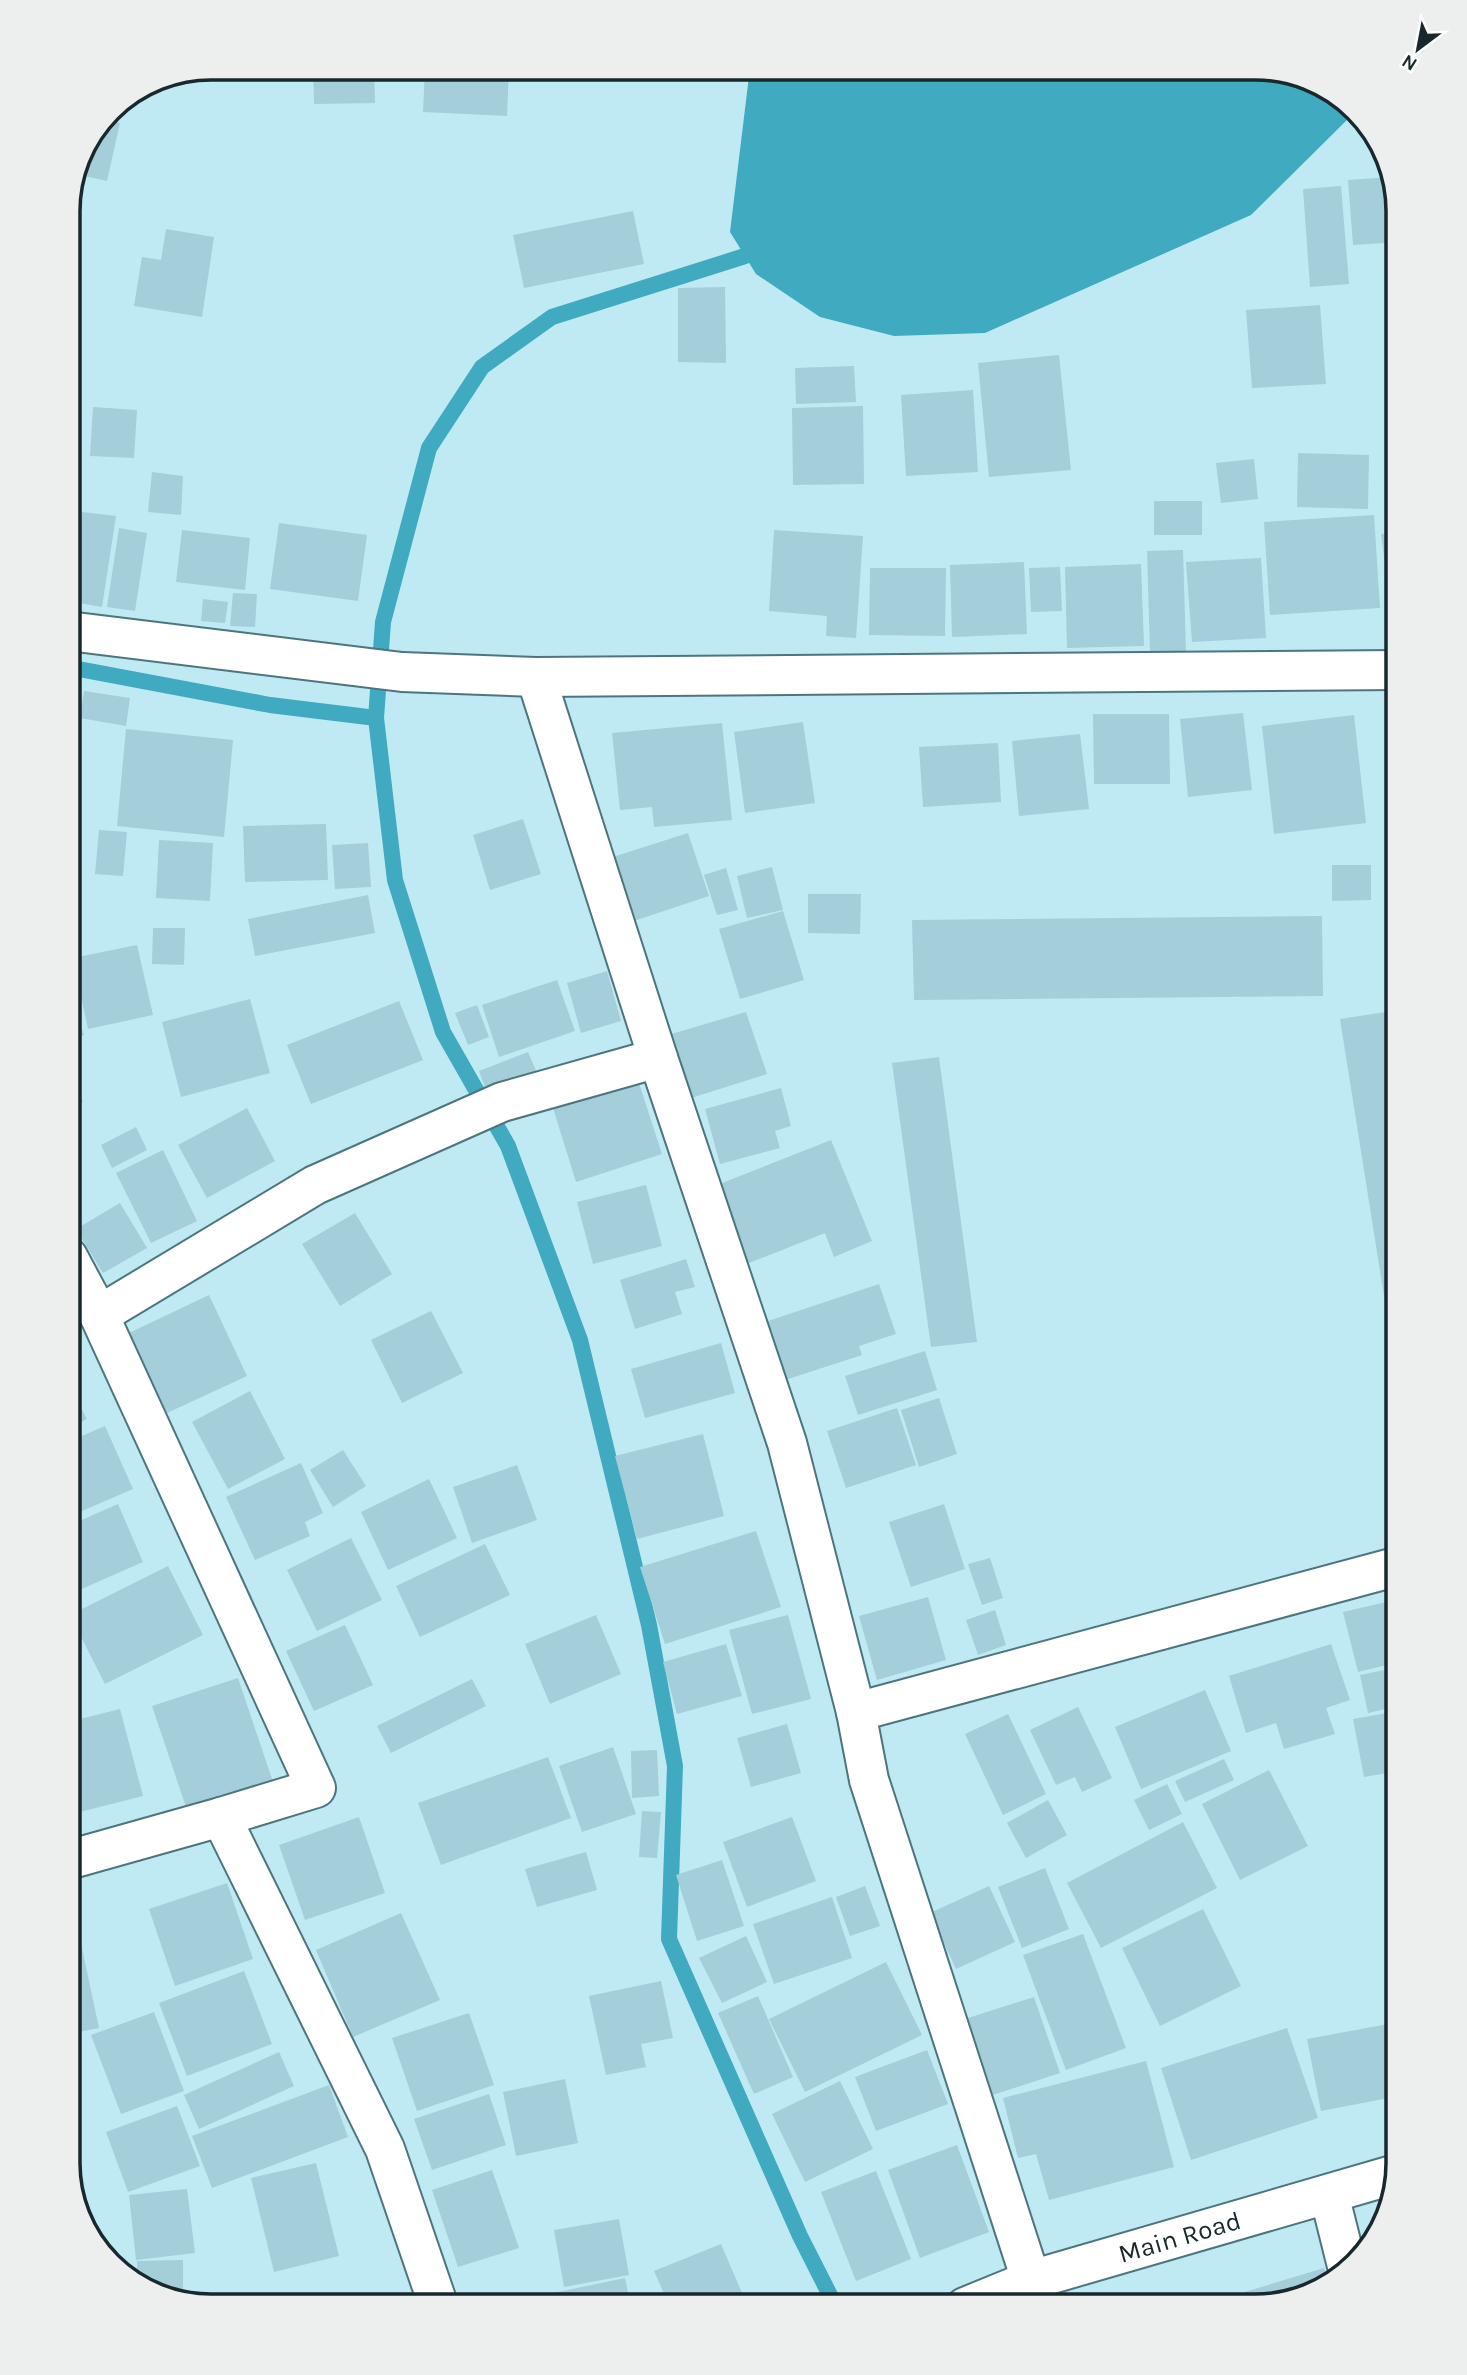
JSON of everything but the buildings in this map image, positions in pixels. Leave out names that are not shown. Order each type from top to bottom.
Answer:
[{"type":"street","points":[[81,633],[402,672],[536,677],[1386,670]]},
{"type":"street","points":[[536,677],[658,1058],[787,1443],[856,1712],[869,1780],[1031,2280]]},
{"type":"street","points":[[99,1315],[314,1185],[486,1110],[658,1058]]},
{"type":"street","points":[[80,1280],[316,1788],[80,1857]]},
{"type":"street","points":[[856,1712],[1386,1569]]},
{"type":"street","points":[[221,1816],[385,2149],[435,2294]]},
{"type":"street","name":"Main Road","points":[[997,2294],[1031,2280],[1385,2177]]},
{"type":"street","points":[[1329,2194],[1345,2259]]},
{"type":"water","points":[[748,81],[1264,81],[1298,87],[1314,94],[1348,119],[1251,215],[985,333],[894,336],[820,317],[756,274],[730,232]]},
{"type":"waterway","points":[[745,256],[552,317],[482,367],[429,448],[383,622],[376,718],[395,880],[443,1032],[508,1146],[580,1340],[649,1625],[675,1766],[669,1939],[800,2236],[829,2294]]},
{"type":"waterway","points":[[81,669],[270,705],[376,718]]}]
